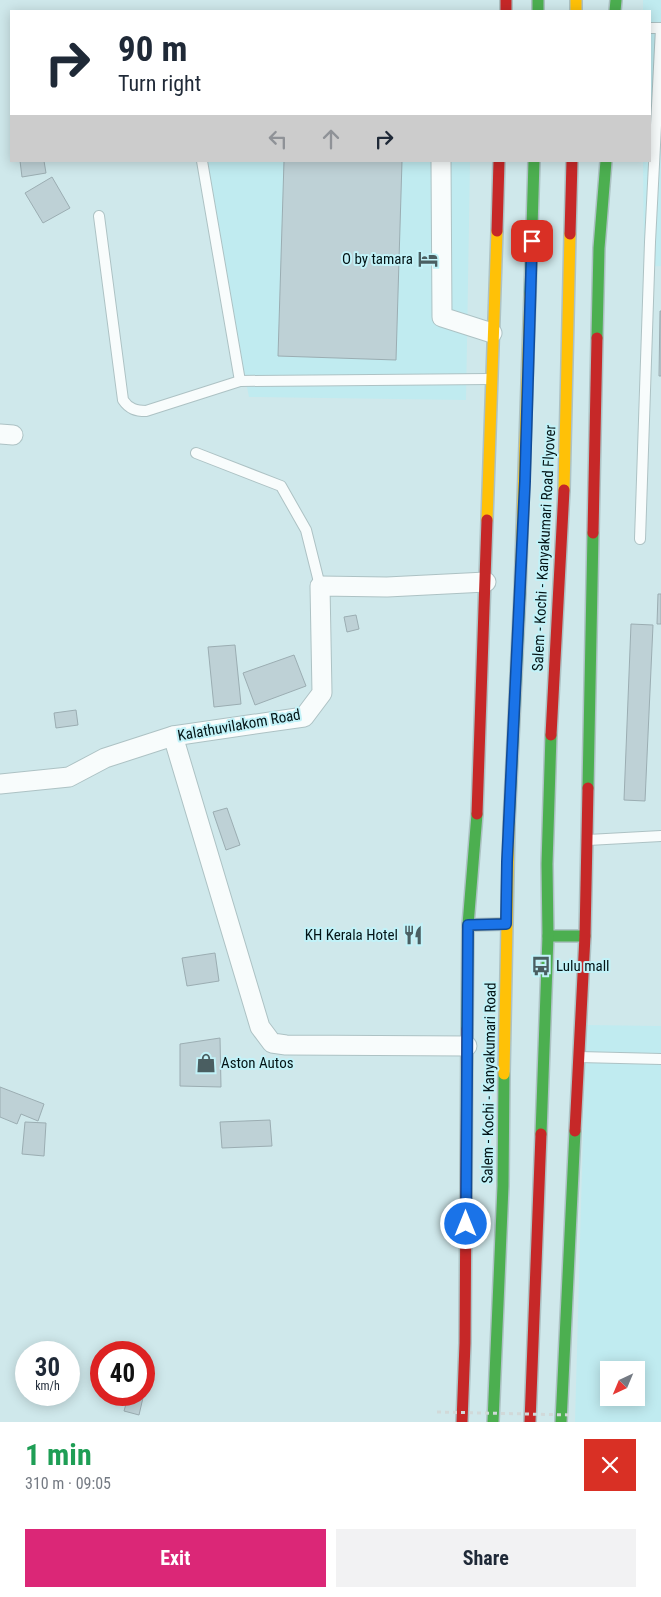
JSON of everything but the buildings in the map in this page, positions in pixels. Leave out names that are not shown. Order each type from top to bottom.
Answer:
[{"type":"main road","points":[[462,1422],[465,1343],[468,925],[477,818],[499,162]]},
{"type":"main road","name":"Salem - Kochi - Kanyakumari Road Flyover","points":[[506,924],[507,862],[525,481],[534,162]]},
{"type":"main road","name":"Salem - Kochi - Kanyakumari Road Flyover","points":[[548,936],[547,864],[554,655],[564,486],[572,162]]},
{"type":"main road","points":[[561,1422],[585,936],[599,248],[606,162]]},
{"type":"main road","points":[[468,925],[506,924]]},
{"type":"main road","name":"Salem - Kochi - Kanyakumari Road","points":[[493,1422],[503,1186],[506,924]]},
{"type":"main road","points":[[530,1422],[548,936],[585,936]]},
{"type":"street","points":[[441,162],[442,317],[492,333]]},
{"type":"street","points":[[320,586],[387,587],[486,582]]},
{"type":"street","name":"Kalathuvilakom Road","points":[[0,784],[69,777],[105,758],[173,736],[304,718],[322,693],[320,586]]},
{"type":"street","points":[[173,736],[260,1027],[272,1042],[286,1045],[467,1046]]},
{"type":"lane","points":[[640,539],[650,242],[661,28],[651,28]]},
{"type":"lane","points":[[202,162],[240,381]]},
{"type":"lane","points":[[99,216],[123,400],[128,407],[146,411],[240,381],[493,379]]},
{"type":"lane","points":[[650,242],[661,242]]},
{"type":"lane","points":[[196,453],[281,486],[306,530],[320,586]]},
{"type":"lane","points":[[587,840],[661,836]]},
{"type":"lane","points":[[578,1057],[661,1059]]},
{"type":"path","points":[[437,1412],[572,1415]]},
{"type":"shaded area","points":[[643,0],[661,0],[661,266],[644,267],[643,162],[651,162],[651,10],[643,10]]},
{"type":"shaded area","points":[[207,162],[470,162],[466,400],[249,397],[221,257]]},
{"type":"shaded area","points":[[586,1025],[661,1026],[661,1422],[575,1422]]},
{"type":"traffic: fast","points":[[538,0],[538,10]]},
{"type":"traffic: fast","points":[[615,10],[616,0]]},
{"type":"traffic: fast","points":[[530,294],[534,162]]},
{"type":"traffic: fast","points":[[597,338],[599,248],[606,162]]},
{"type":"traffic: fast","points":[[588,788],[593,533]]},
{"type":"traffic: fast","points":[[509,824],[520,592]]},
{"type":"traffic: fast","points":[[541,1134],[548,936],[547,864],[551,735]]},
{"type":"traffic: fast","points":[[467,1029],[468,925],[477,814]]},
{"type":"traffic: fast","points":[[548,936],[585,936]]},
{"type":"traffic: fast","points":[[493,1422],[503,1186],[504,1074]]},
{"type":"traffic: fast","points":[[561,1422],[575,1131]]},
{"type":"traffic: slow","points":[[576,0],[576,10]]},
{"type":"traffic: slow","points":[[487,520],[497,231]]},
{"type":"traffic: slow","points":[[564,490],[570,234]]},
{"type":"traffic: slow","points":[[520,592],[530,294]]},
{"type":"traffic: slow","points":[[504,1074],[509,824]]},
{"type":"traffic: slow","points":[[468,925],[506,924]]},
{"type":"traffic: jam","points":[[506,0],[506,10]]},
{"type":"traffic: jam","points":[[497,231],[499,162]]},
{"type":"traffic: jam","points":[[570,234],[572,162]]},
{"type":"traffic: jam","points":[[593,533],[597,338]]},
{"type":"traffic: jam","points":[[551,735],[564,490]]},
{"type":"traffic: jam","points":[[477,814],[487,520]]},
{"type":"traffic: jam","points":[[575,1131],[585,936],[588,788]]},
{"type":"traffic: jam","points":[[462,1422],[465,1343],[467,1029]]},
{"type":"traffic: jam","points":[[530,1422],[541,1134]]},
{"type":"place","name":"O by tamara","points":[[428,259]]},
{"type":"place","name":"KH Kerala Hotel","points":[[413,935]]},
{"type":"place","name":"Lulu mall","points":[[541,966]]},
{"type":"place","name":"Aston Autos","points":[[206,1063]]},
{"type":"route","points":[[466,1224],[468,925],[506,924],[507,862],[525,481],[532,241]]}]
